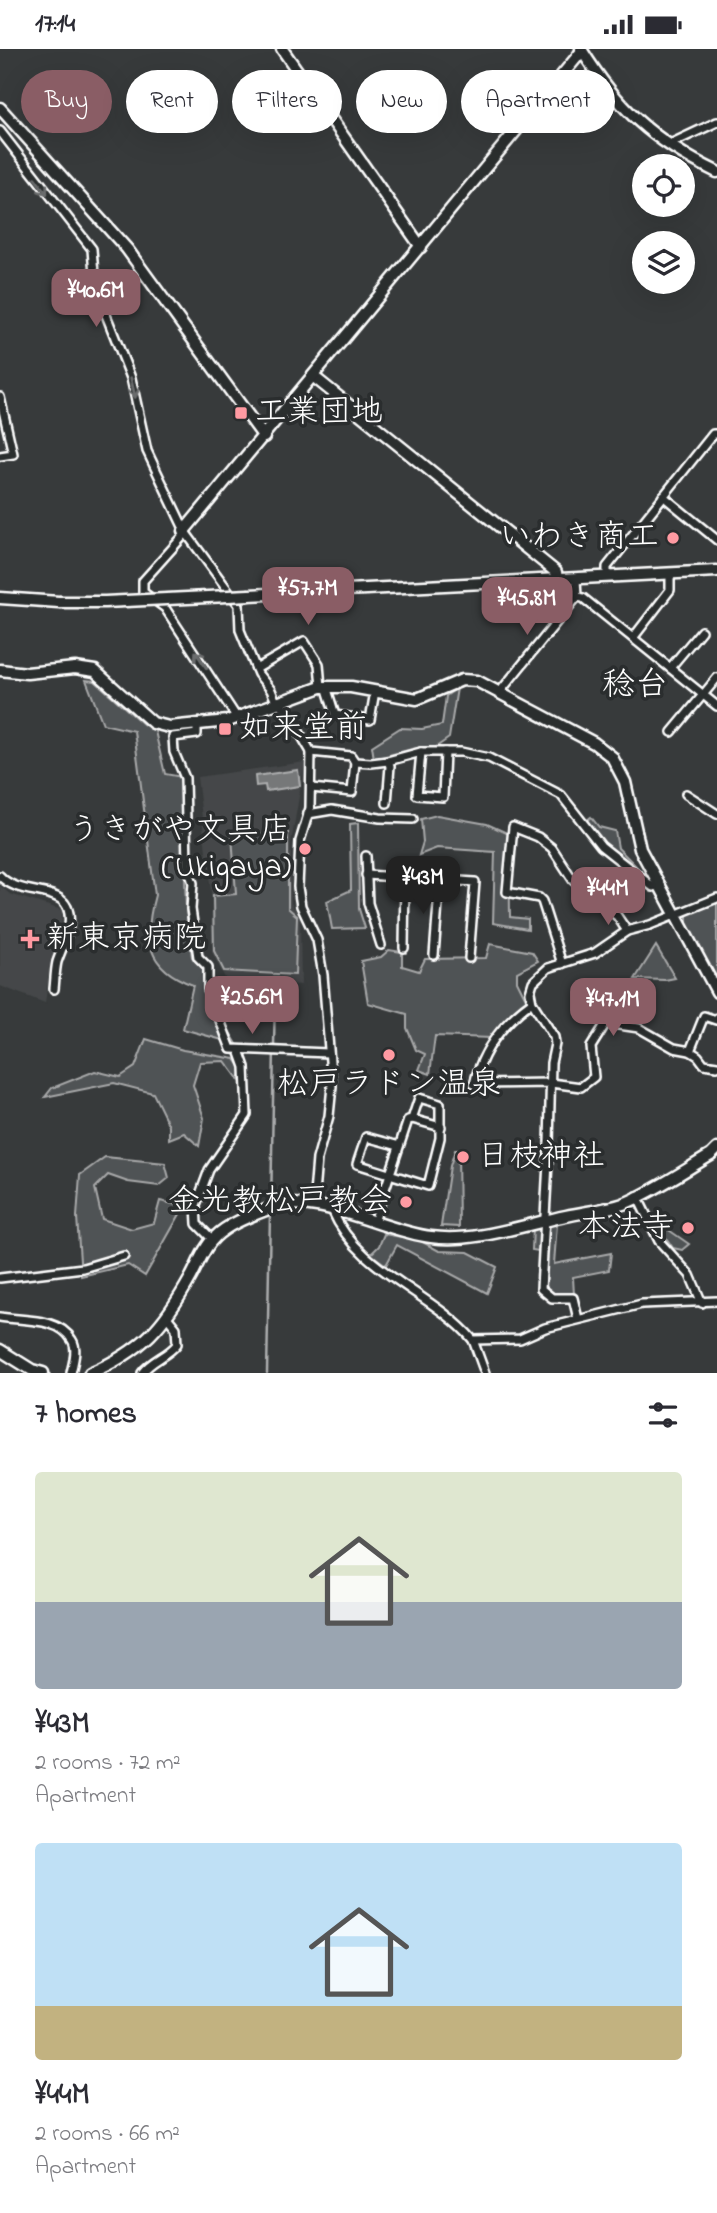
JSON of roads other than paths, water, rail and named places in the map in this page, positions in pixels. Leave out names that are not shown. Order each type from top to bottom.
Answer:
[{"type":"street","points":[[282,49],[421,247]]},
{"type":"street","points":[[237,718],[165,608],[143,592],[143,581],[314,377],[581,50],[608,91],[623,108],[668,145],[717,171]]},
{"type":"street","points":[[0,107],[127,249],[264,437]]},
{"type":"street","points":[[668,145],[717,122]]},
{"type":"street","points":[[0,131],[92,249],[98,299],[131,378],[147,451],[185,532],[239,605],[240,630],[256,669],[311,751],[308,814],[300,841],[300,903],[317,940],[332,1078],[332,1100],[317,1159],[313,1206]]},
{"type":"street","points":[[314,377],[556,572],[557,580]]},
{"type":"street","points":[[0,397],[13,454],[0,456]]},
{"type":"street","points":[[607,577],[607,567],[713,434],[717,434]]},
{"type":"street","points":[[663,496],[717,540]]},
{"type":"street","points":[[0,598],[105,603],[717,571]]},
{"type":"street","points":[[632,638],[670,590],[670,574]]},
{"type":"street","points":[[499,693],[577,597],[576,579]]},
{"type":"street","points":[[577,597],[583,598],[716,702]]},
{"type":"street","points":[[670,668],[701,631]]},
{"type":"street","points":[[256,669],[304,641],[318,664],[323,687],[335,715],[370,720],[375,691]]},
{"type":"street","points":[[0,670],[27,673],[84,668],[101,675],[153,723],[169,727],[197,726],[237,718],[323,687],[351,687],[417,699],[470,680],[499,693],[594,743],[612,757],[625,782],[640,849],[717,992]]},
{"type":"street","points":[[672,732],[717,678]]},
{"type":"street","points":[[197,726],[197,734],[173,737],[174,752],[185,778],[187,863],[193,883],[191,909],[198,957],[208,967],[208,989],[231,1049],[328,1052]]},
{"type":"street","points":[[311,751],[351,756],[355,762],[352,792],[311,788]]},
{"type":"street","points":[[355,762],[388,761],[421,752],[461,752],[489,758],[561,795],[601,846],[653,887],[661,885]]},
{"type":"street","points":[[421,752],[417,795],[443,797],[445,752]]},
{"type":"street","points":[[387,803],[390,767],[388,761]]},
{"type":"street","points":[[686,794],[717,814]]},
{"type":"street","points":[[308,814],[332,810],[380,818],[413,819]]},
{"type":"street","points":[[562,964],[542,901],[539,898],[507,892],[513,827],[538,837],[552,848],[573,880],[617,916],[627,931]]},
{"type":"street","points":[[366,856],[368,903],[381,945]]},
{"type":"street","points":[[366,875],[475,882],[469,958]]},
{"type":"street","points":[[0,876],[11,885],[54,895],[68,904],[69,927],[57,963],[54,989]]},
{"type":"street","points":[[404,948],[405,877]]},
{"type":"street","points":[[434,955],[440,879]]},
{"type":"street","points":[[578,1319],[573,1297],[552,1298],[541,1289],[551,1063],[555,1044],[554,1037],[532,1002],[530,992],[533,982],[548,968],[595,953],[627,931],[650,926],[717,898]]},
{"type":"street","points":[[532,1002],[518,1012],[497,1036],[478,1066],[474,1084],[551,1083],[578,1088],[594,1077],[591,1047],[606,1023],[639,1028],[674,1048],[690,1051],[704,1064],[717,1066]]},
{"type":"street","points":[[690,1051],[704,1016],[716,1020],[717,1018]]},
{"type":"street","points":[[212,1239],[197,1224],[196,1205],[209,1170],[247,1115],[245,1067],[239,1050]]},
{"type":"street","points":[[374,1222],[390,1174],[399,1146],[408,1121],[412,1119],[419,1098],[440,1104],[440,1138],[428,1186],[390,1174],[357,1164],[366,1137],[399,1146]]},
{"type":"street","points":[[412,1119],[440,1127]]},
{"type":"street","points":[[90,1373],[134,1350],[148,1339],[167,1317],[212,1239],[226,1228],[274,1208],[313,1206],[358,1216],[402,1232],[434,1237],[486,1234],[623,1204],[711,1155],[717,1149]]},
{"type":"street","points":[[637,1196],[659,1241],[690,1275],[702,1303]]},
{"type":"street","points":[[332,1210],[336,1220],[356,1245],[381,1270],[461,1326],[473,1340],[485,1373]]},
{"type":"street","points":[[0,1278],[83,1268],[124,1256]]},
{"type":"street","points":[[473,1340],[520,1339],[545,1328],[628,1306],[657,1302],[717,1301]]},
{"type":"street","points":[[0,1317],[53,1324],[61,1330],[73,1341],[75,1352],[71,1373]]},
{"type":"street","points":[[142,1373],[149,1364],[175,1348],[176,1328],[167,1317]]},
{"type":"street","points":[[0,1350],[32,1370],[43,1373]]},
{"type":"waterway","points":[[271,1207],[275,993]]},
{"type":"waterway","points":[[267,1373],[270,1213]]},
{"type":"place","name":"工業団地","points":[[241,413]]},
{"type":"place","name":"いわき商工","points":[[673,538]]},
{"type":"place","name":"如来堂前","points":[[225,729]]},
{"type":"place","name":"うきがや文具店 (Ukigaya)","points":[[305,849]]},
{"type":"place","name":"新東京病院","points":[[30,939]]},
{"type":"place","name":"松戸ラドン温泉","points":[[389,1055]]},
{"type":"place","name":"日枝神社","points":[[463,1157]]},
{"type":"place","name":"金光教松戸教会","points":[[406,1202]]},
{"type":"place","name":"本法寺","points":[[688,1228]]},
{"type":"district","name":"稔台","points":[[635,686]]}]
